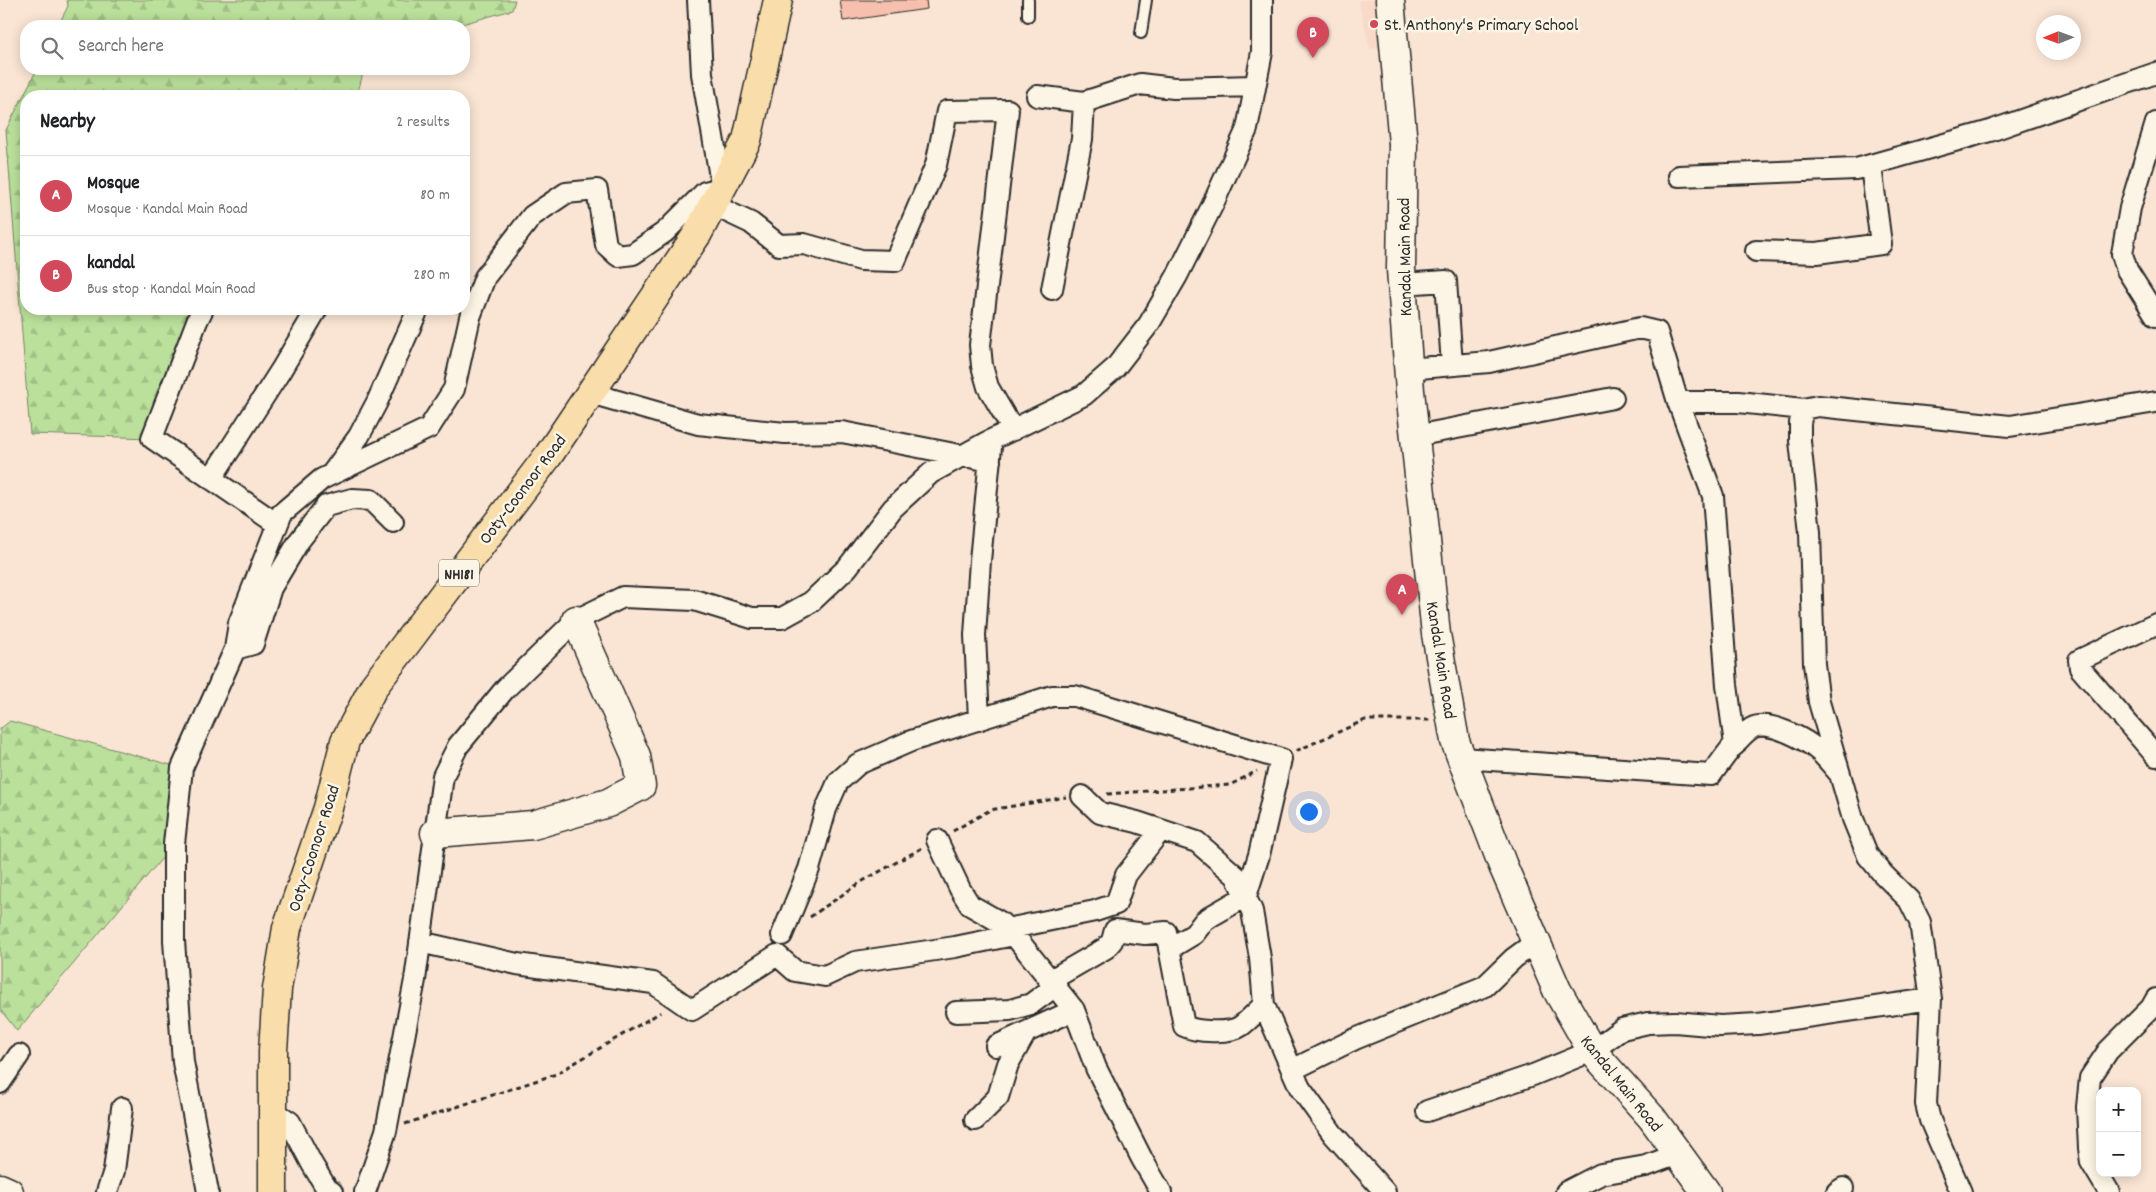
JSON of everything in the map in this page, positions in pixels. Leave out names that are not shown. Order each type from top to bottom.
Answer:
[{"type":"highway","name":"Ooty-Coonoor Road","points":[[273,1192],[273,1051],[277,989],[287,928],[328,808],[345,741],[374,686],[548,456],[698,233],[747,140],[778,0]]},
{"type":"street","points":[[698,0],[702,74],[717,196]]},
{"type":"street","points":[[365,1192],[386,1130],[420,942],[444,776],[458,746],[505,689],[576,620],[623,597],[694,600],[752,618],[782,618],[811,602],[846,568],[893,508],[931,473],[992,440],[1084,395],[1115,368],[1149,324],[1190,250],[1247,129],[1262,52],[1262,0]]},
{"type":"street","name":"Kandal Main Road","points":[[1390,0],[1403,144],[1402,284],[1408,368],[1436,634],[1455,740],[1502,866],[1557,990],[1592,1050],[1652,1118],[1706,1192]]},
{"type":"street","points":[[1679,176],[1856,169],[1871,166],[1990,131],[2156,73]]},
{"type":"street","points":[[1037,96],[1084,102],[1140,84],[1174,88],[1255,86]]},
{"type":"street","points":[[1052,289],[1082,139],[1084,102]]},
{"type":"street","points":[[208,1192],[183,1062],[174,941],[174,844],[182,768],[235,649],[238,624],[282,513],[322,479],[429,428],[454,389],[470,316],[485,277],[532,216],[566,193],[596,190],[606,245],[618,256],[633,254],[665,232],[705,192],[717,196],[779,245],[804,244],[861,260],[895,261],[936,165],[947,111],[1008,110],[980,345],[982,366],[988,387],[1013,430]]},
{"type":"street","points":[[2156,123],[2130,208],[2122,254],[2127,270],[2156,316]]},
{"type":"street","points":[[1756,251],[1818,253],[1881,244],[1871,166]]},
{"type":"street","points":[[1402,284],[1446,281],[1452,365]]},
{"type":"street","points":[[200,315],[152,438],[277,524]]},
{"type":"street","points":[[211,479],[281,370],[313,315]]},
{"type":"street","points":[[332,474],[359,436],[377,402],[416,315]]},
{"type":"street","points":[[1408,368],[1489,362],[1640,328],[1657,332],[1678,402],[1713,496],[1727,685],[1734,744]]},
{"type":"street","points":[[590,394],[698,424],[785,433],[842,432],[990,461]]},
{"type":"street","points":[[1414,436],[1613,398]]},
{"type":"street","points":[[1678,402],[1738,402],[1803,409],[1818,406],[2010,426],[2156,402]]},
{"type":"street","points":[[1803,409],[1800,423],[1800,441],[1810,532],[1814,664],[1819,702],[1853,819],[1868,856],[1909,900],[1920,922],[1931,999],[1926,1104],[1930,1120],[1961,1192]]},
{"type":"street","points":[[979,720],[975,636],[992,440]]},
{"type":"street","points":[[235,649],[253,644],[271,588],[299,541],[326,506],[352,499],[370,500],[393,522]]},
{"type":"street","points":[[436,833],[533,825],[608,803],[641,786],[636,756],[576,620]]},
{"type":"street","points":[[2156,624],[2078,660],[2080,668],[2156,756]]},
{"type":"street","points":[[782,935],[809,869],[826,809],[838,782],[858,764],[911,740],[1052,696],[1075,696],[1281,759],[1259,855],[1246,896],[1204,921],[1194,934],[1169,949]]},
{"type":"street","points":[[1461,758],[1711,776],[1734,744],[1752,728],[1764,725],[1792,734],[1819,751],[1842,777]]},
{"type":"street","points":[[1082,796],[1100,813],[1197,842],[1236,876],[1252,911],[1260,958],[1264,1005],[1300,1088],[1333,1134],[1385,1192]]},
{"type":"street","points":[[420,942],[517,964],[653,983],[692,1010],[777,955],[795,971],[825,976],[855,962],[955,947],[1116,904],[1126,875],[1161,830]]},
{"type":"street","points":[[936,840],[970,905],[1000,922],[1010,932],[1074,1010],[1096,1068],[1142,1158],[1162,1192]]},
{"type":"street","points":[[956,1012],[1010,1010],[1031,1004],[1051,984],[1106,948],[1112,941],[1115,930],[1145,934],[1166,932],[1184,1026],[1192,1030],[1231,1030],[1240,1026],[1264,1005]]},
{"type":"street","points":[[1292,1070],[1355,1039],[1485,986],[1514,958],[1536,942]]},
{"type":"street","points":[[1427,1111],[1533,1075],[1592,1050],[1622,1029],[1648,1023],[1674,1022],[1720,1026],[1758,1024],[1931,999]]},
{"type":"street","points":[[2109,1192],[2092,1162],[2088,1148],[2087,1107],[2090,1078],[2108,1051],[2151,1008],[2156,999]]},
{"type":"street","points":[[996,1046],[1074,1010]]},
{"type":"street","points":[[975,1120],[998,1097],[1008,1064],[1025,1034]]},
{"type":"street","points":[[0,1083],[19,1055]]},
{"type":"street","points":[[107,1192],[114,1171],[122,1108]]},
{"type":"street","points":[[273,1111],[290,1122],[327,1189],[332,1192]]},
{"type":"street","points":[[1566,1192],[1601,1174],[1646,1166],[1678,1154]]},
{"type":"street","points":[[0,1188],[9,1192]]},
{"type":"lane","points":[[1028,0],[1028,16]]},
{"type":"lane","points":[[1141,33],[1146,0]]},
{"type":"path","points":[[782,935],[861,882],[990,810],[1082,796],[1230,785],[1365,720],[1452,720]]},
{"type":"path","points":[[386,1130],[556,1074],[668,1008]]},
{"type":"shaded area","name":"St. Anthony's Primary School","points":[[1358,0],[1380,0],[1390,47],[1370,49]]},
{"type":"green space","points":[[67,0],[515,0],[512,10],[470,22],[470,20],[61,20],[68,6]]},
{"type":"green space","points":[[34,75],[362,75],[359,90],[26,90]]},
{"type":"green space","points":[[20,102],[20,307],[6,130]]},
{"type":"green space","points":[[21,315],[201,315],[152,438],[30,434]]},
{"type":"green space","points":[[10,721],[182,768],[174,844],[17,1031],[0,1009],[0,729]]},
{"type":"building","points":[[840,0],[926,0],[927,9],[843,21]]},
{"type":"place","name":"St. Anthony's Primary School","points":[[1374,24]]},
{"type":"place","name":"kandal","points":[[1313,58]]},
{"type":"place","name":"Mosque","points":[[1402,615]]}]
